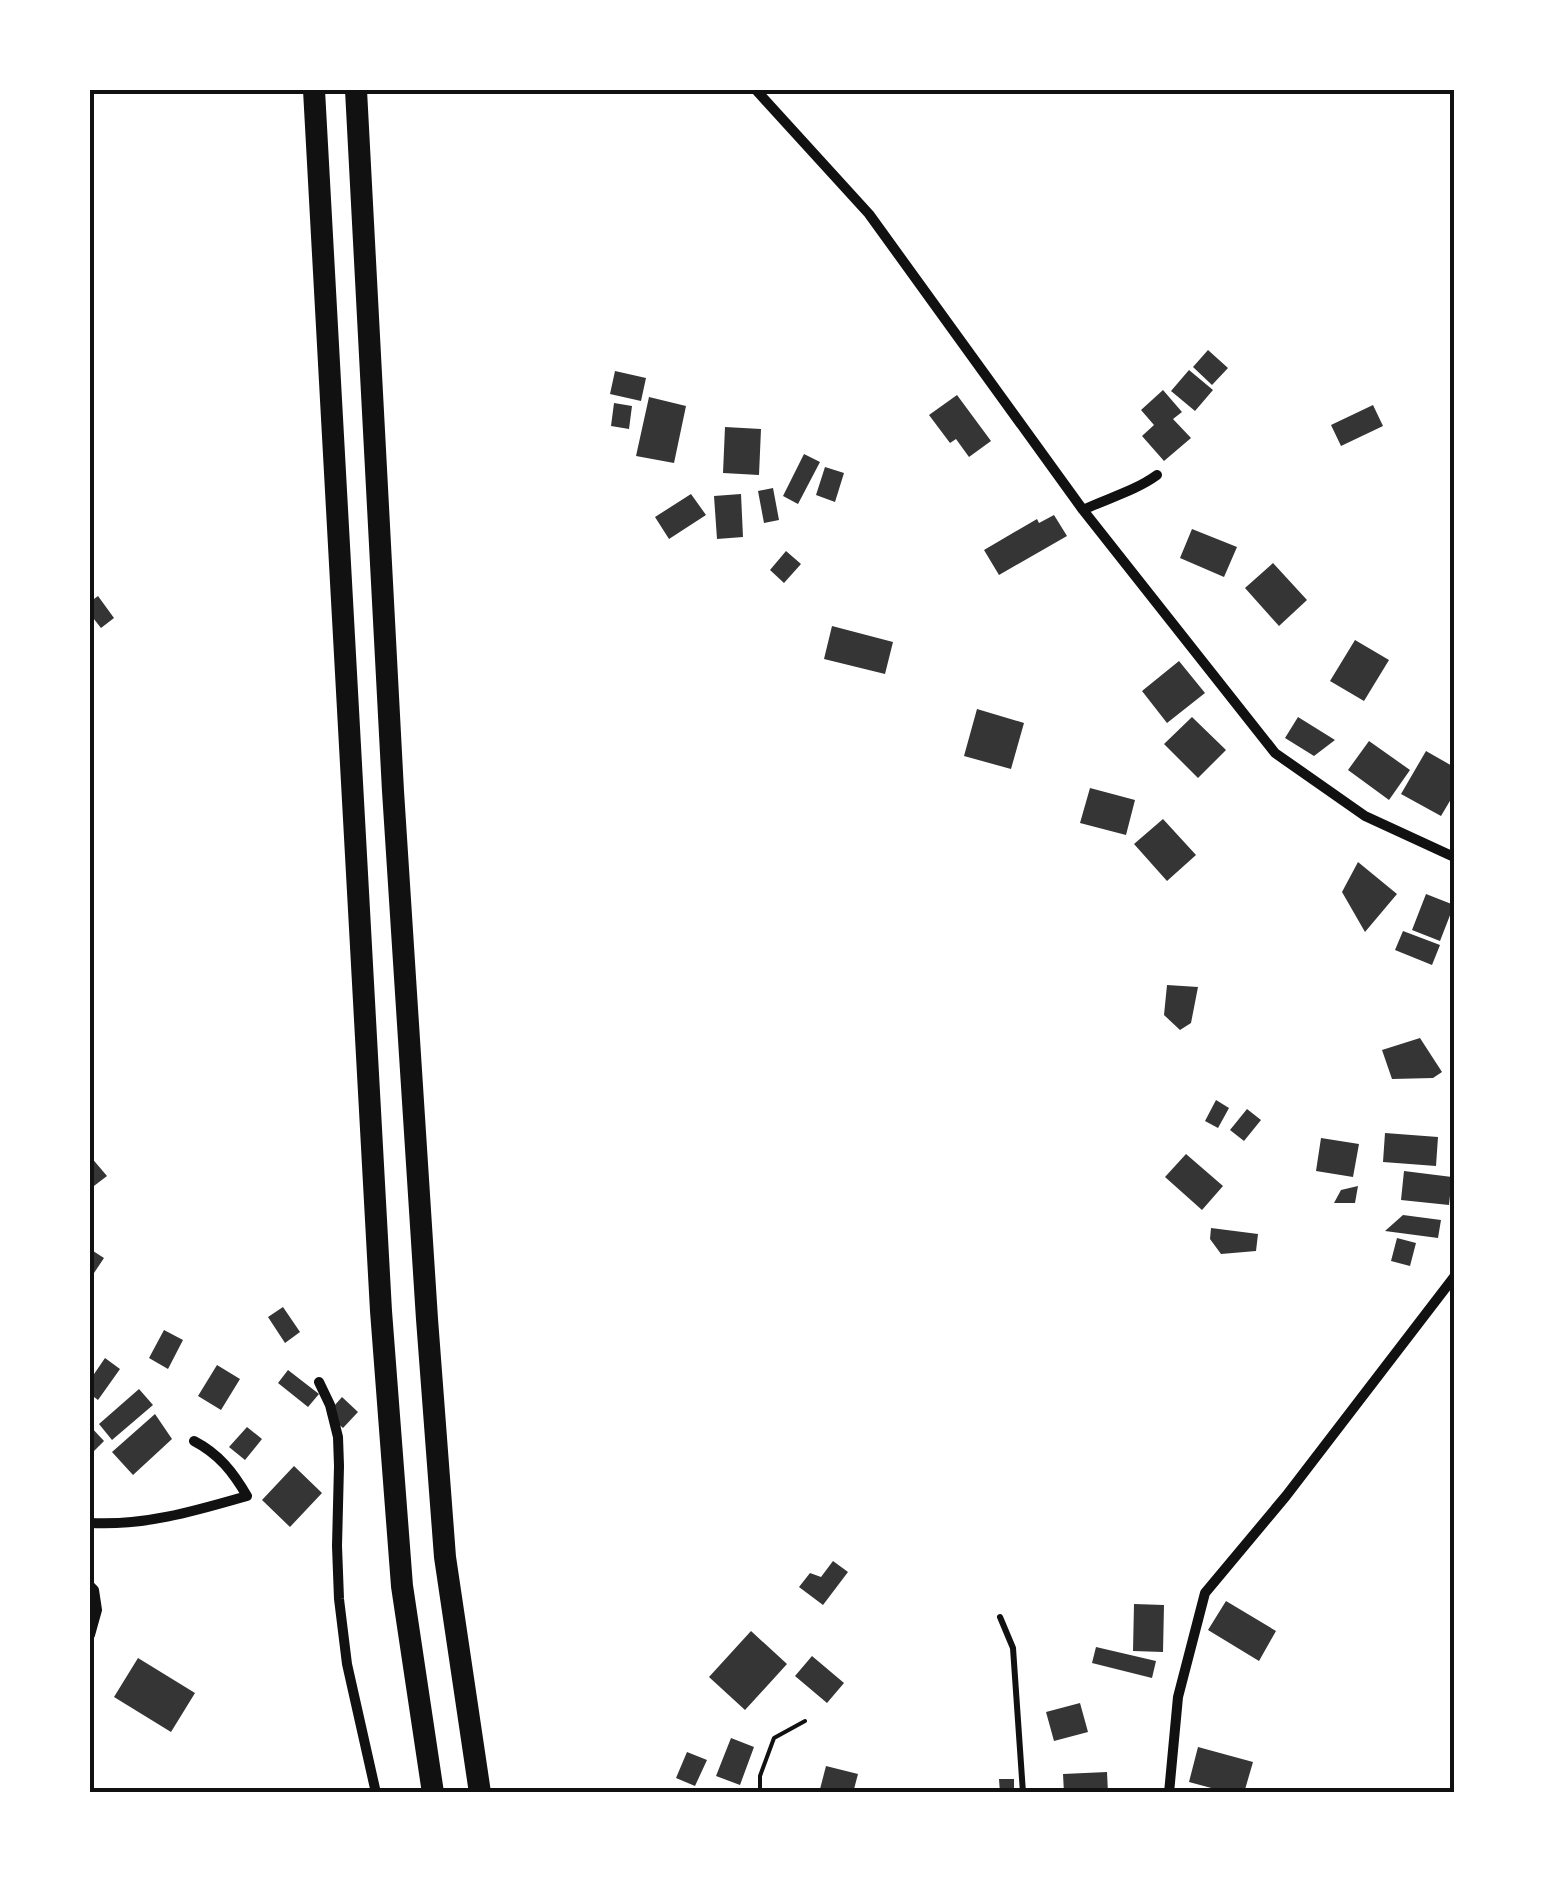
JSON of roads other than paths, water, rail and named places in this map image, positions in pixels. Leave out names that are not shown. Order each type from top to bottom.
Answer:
[{"type":"highway","points":[[314,90],[388,1410],[402,1586],[434,1793]]},
{"type":"highway","points":[[356,90],[394,791],[434,1407],[445,1557],[480,1793]]},
{"type":"street","points":[[756,90],[870,214],[1083,510],[1275,753],[1365,816],[1454,857]]},
{"type":"street","points":[[1083,510],[1142,486],[1156,475]]},
{"type":"street","points":[[1169,1793],[1178,1697],[1205,1593],[1286,1496],[1454,1277]]},
{"type":"street","points":[[319,1382],[338,1437],[338,1563],[347,1664],[376,1793]]},
{"type":"street","points":[[90,1523],[117,1525],[174,1517],[248,1496],[232,1472],[210,1450],[194,1441]]},
{"type":"street","points":[[90,1586],[96,1610],[90,1635]]},
{"type":"lane","points":[[1000,1617],[1013,1648],[1023,1793]]}]
